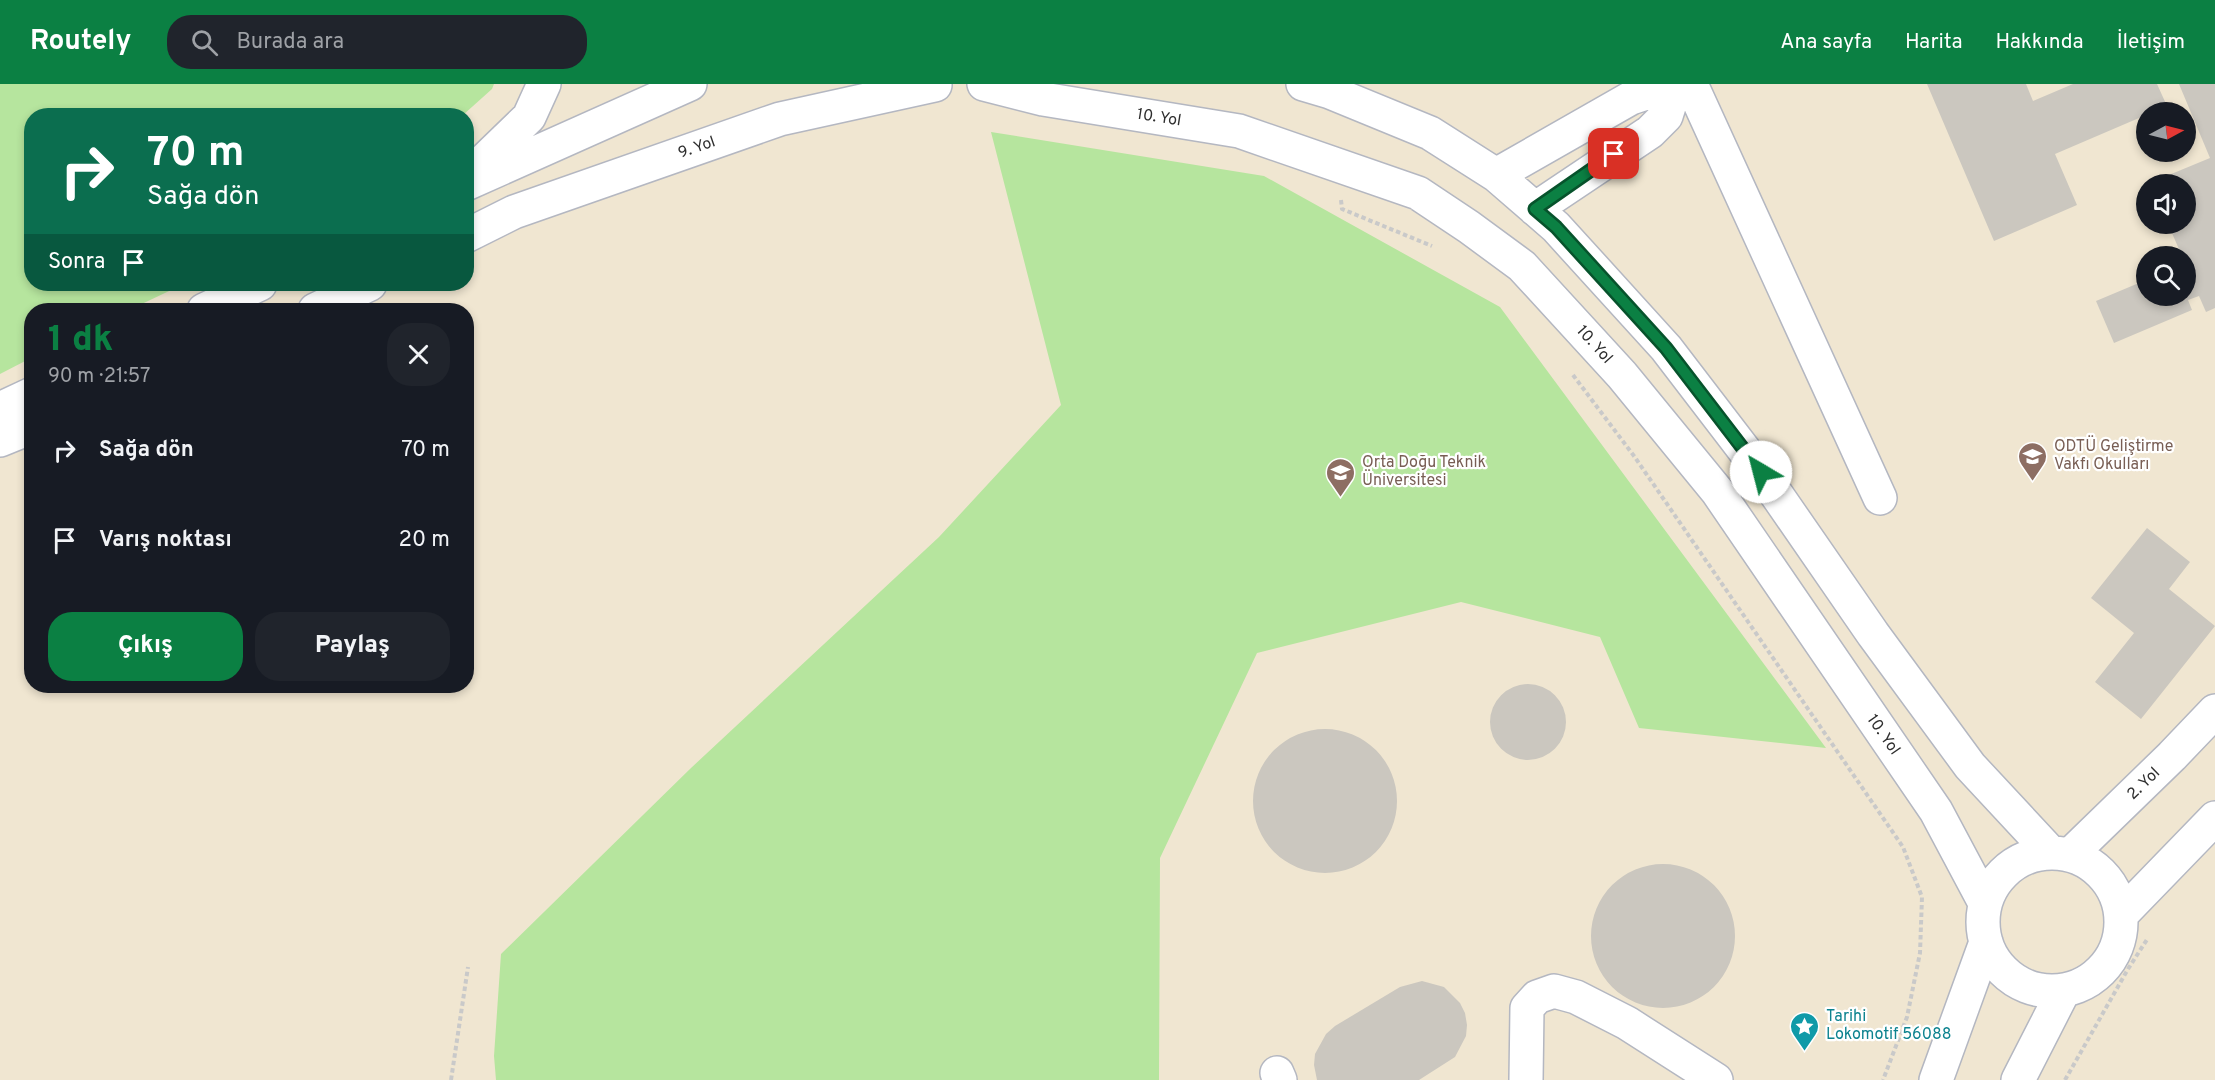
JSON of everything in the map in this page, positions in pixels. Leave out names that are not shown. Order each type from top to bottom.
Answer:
[{"type":"street","points":[[474,170],[530,117],[544,84]]},
{"type":"street","points":[[474,180],[690,84]]},
{"type":"street","points":[[919,84],[936,84]]},
{"type":"street","name":"9. Yol","points":[[474,232],[514,212],[780,119],[936,84]]},
{"type":"street","name":"10. Yol","points":[[984,84],[1043,99],[1239,131],[1418,193],[1522,266],[1622,375],[1717,491],[1936,811],[1985,903]]},
{"type":"street","points":[[1303,84],[1330,92],[1430,134],[1496,174],[1556,227],[1666,348],[1761,472],[1873,634],[1970,766],[2060,853]]},
{"type":"street","points":[[1496,174],[1631,98],[1652,91],[1685,89]]},
{"type":"street","points":[[1535,209],[1650,132],[1666,116],[1685,89]]},
{"type":"street","points":[[1685,89],[1880,498]]},
{"type":"street","points":[[219,303],[245,291]]},
{"type":"street","points":[[330,303],[355,291]]},
{"type":"street","points":[[0,409],[24,398]]},
{"type":"street","points":[[0,440],[24,430]]},
{"type":"street","name":"2. Yol","points":[[2060,853],[2172,756],[2215,711]]},
{"type":"street","points":[[2121,915],[2215,818]]},
{"type":"street","name":"2. Yol","points":[[2060,853],[2089,863],[2105,877],[2116,894],[2121,915],[2120,935],[2113,955],[2101,971],[2084,983],[2064,990],[2044,991],[2025,986],[2008,975],[1994,960],[1986,942],[1983,922],[1985,903],[1995,883],[2009,867],[2029,856],[2060,853]]},
{"type":"street","name":"2. Yol","points":[[1936,1080],[1986,942]]},
{"type":"street","points":[[2018,1080],[2064,990]]},
{"type":"street","points":[[1526,1080],[1527,1008],[1537,998],[1554,992],[1576,997],[1627,1023],[1716,1080]]},
{"type":"path","points":[[1333,164],[1342,209],[1439,249]]},
{"type":"path","points":[[1572,374],[1635,456],[1903,847],[1922,897],[1920,953],[1907,1017],[1883,1080]]},
{"type":"path","points":[[2065,1080],[2128,969],[2153,930]]},
{"type":"path","points":[[451,1080],[468,967]]},
{"type":"shaded area","name":"Orta Doğu Teknik Üniversitesi","points":[[0,84],[2215,84],[2215,1080],[0,1080]]},
{"type":"green space","points":[[0,84],[494,84],[492,89],[471,108],[24,108],[24,291],[169,291],[144,303],[24,303],[24,362],[0,374]]},
{"type":"green space","points":[[991,132],[1264,176],[1500,307],[1826,748],[1639,728],[1600,637],[1461,602],[1257,653],[1160,858],[1159,1080],[496,1080],[494,1056],[501,954],[691,768],[939,537],[1061,405]]},
{"type":"building","points":[[1927,84],[2026,84],[2033,101],[2073,84],[2157,84],[2165,102],[2136,102],[2136,119],[2055,154],[2077,205],[1994,241]]},
{"type":"building","points":[[2179,84],[2215,84],[2215,308],[2206,312],[2199,296],[2196,297],[2196,246],[2178,246],[2172,234],[2196,234],[2196,174],[2171,174],[2210,158],[2196,125],[2196,102],[2187,102]]},
{"type":"building","points":[[2136,284],[2136,306],[2190,306],[2192,310],[2114,343],[2096,301]]},
{"type":"building","points":[[2147,528],[2190,562],[2169,589],[2215,626],[2141,719],[2095,682],[2134,633],[2091,598]]},
{"type":"building","points":[[1528,684],[1543,687],[1555,695],[1563,707],[1566,722],[1563,737],[1555,749],[1543,757],[1528,760],[1513,757],[1501,749],[1493,737],[1490,722],[1493,707],[1501,695],[1513,687]]},
{"type":"building","points":[[1325,729],[1352,735],[1365,741],[1376,750],[1385,761],[1391,774],[1397,801],[1391,828],[1385,841],[1376,852],[1365,861],[1352,867],[1325,873],[1298,867],[1285,861],[1274,852],[1265,841],[1259,828],[1253,801],[1259,774],[1265,761],[1274,750],[1285,741],[1298,735]]},
{"type":"building","points":[[1663,864],[1690,870],[1703,876],[1714,885],[1723,896],[1729,909],[1735,936],[1729,963],[1723,976],[1714,987],[1703,996],[1690,1002],[1663,1008],[1636,1002],[1623,996],[1612,987],[1603,976],[1597,963],[1591,936],[1597,909],[1603,896],[1612,885],[1623,876],[1636,870]]},
{"type":"building","points":[[1422,981],[1444,987],[1460,1003],[1465,1013],[1466,1036],[1455,1057],[1419,1080],[1317,1080],[1314,1065],[1315,1054],[1326,1034],[1335,1026],[1400,987]]},
{"type":"place","name":"ODTÜ Geliştirme Vakfı Okulları","points":[[2033,482]]},
{"type":"place","name":"Orta Doğu Teknik Üniversitesi","points":[[1341,498]]},
{"type":"place","name":"Tarihi Lokomotif 56088","points":[[1805,1052]]},
{"type":"route","points":[[1614,154],[1535,209],[1556,227],[1666,348],[1761,472]]}]
